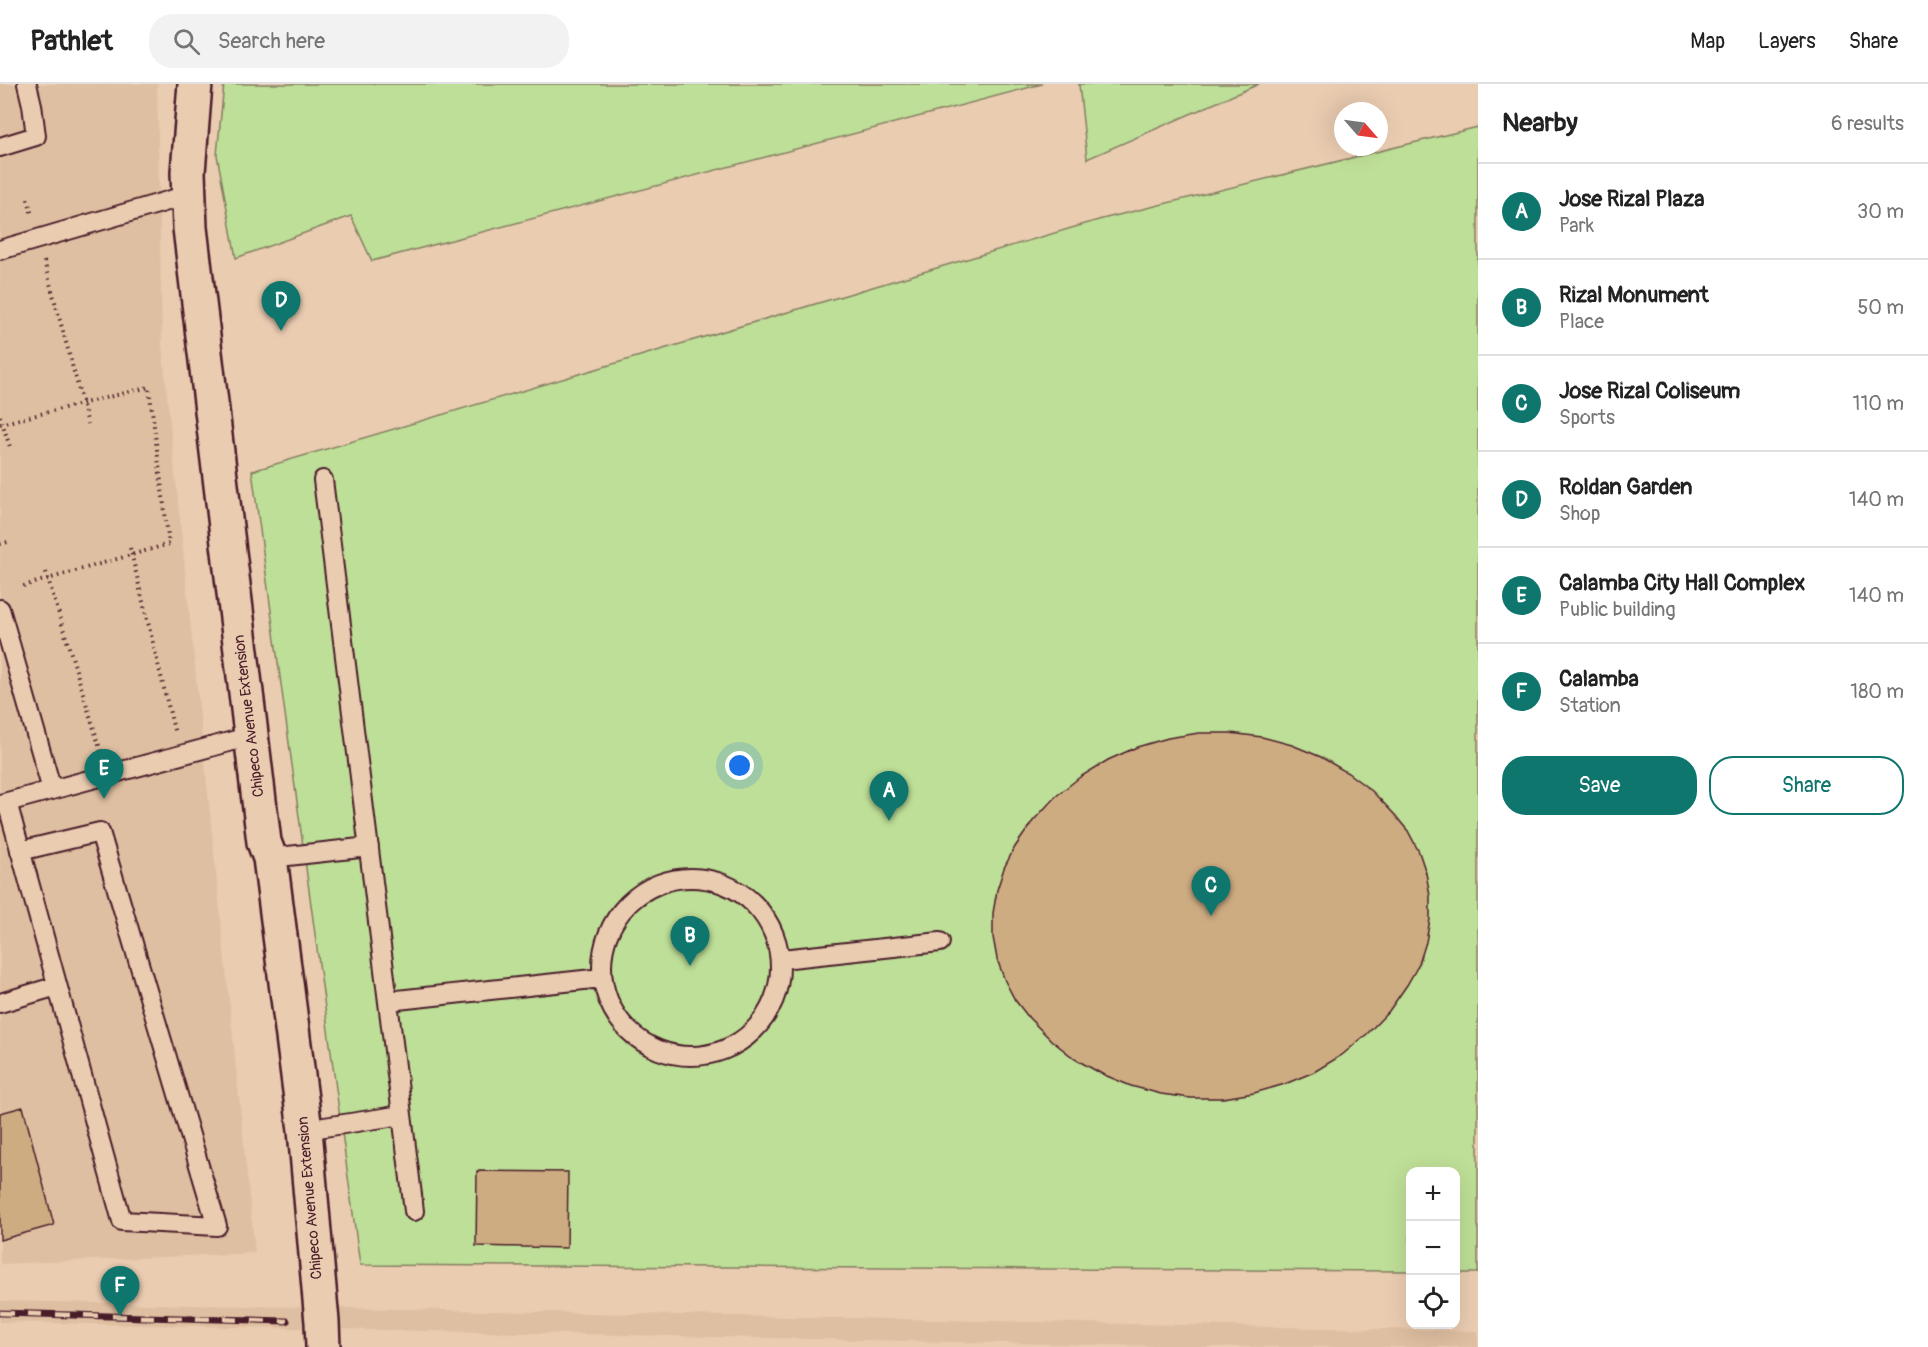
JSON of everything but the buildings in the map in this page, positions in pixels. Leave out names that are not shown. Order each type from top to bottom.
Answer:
[{"type":"main road","name":"Chipeco Avenue Extension","points":[[195,84],[188,172],[190,228],[264,842],[270,858],[305,1130],[323,1347]]},
{"type":"lane","points":[[0,147],[36,136],[27,84]]},
{"type":"lane","points":[[0,250],[188,195]]},
{"type":"lane","points":[[323,480],[414,1211]]},
{"type":"lane","points":[[0,609],[52,790]]},
{"type":"lane","points":[[21,851],[100,832],[217,1226],[122,1221],[21,851],[3,803],[251,736]]},
{"type":"lane","points":[[270,858],[369,847]]},
{"type":"lane","points":[[699,876],[729,884],[755,903],[773,928],[782,959],[778,990],[765,1018],[744,1040],[716,1054],[685,1057],[654,1050],[629,1032],[611,1008],[602,978],[604,946],[616,917],[639,894],[667,880],[699,876]]},
{"type":"lane","points":[[782,959],[940,942]]},
{"type":"lane","points":[[388,1001],[602,978]]},
{"type":"lane","points":[[0,1003],[57,986]]},
{"type":"lane","points":[[305,1130],[402,1115]]},
{"type":"path","points":[[28,199],[88,424]]},
{"type":"path","points":[[1,424],[149,387],[169,544],[20,587]]},
{"type":"path","points":[[0,416],[9,447]]},
{"type":"path","points":[[0,544],[8,542]]},
{"type":"path","points":[[130,548],[180,756]]},
{"type":"path","points":[[46,572],[108,775]]},
{"type":"shaded area","points":[[0,84],[157,84],[162,345],[255,1253],[0,1264]]},
{"type":"shaded area","points":[[0,1301],[1478,1331],[1478,1347],[1198,1347],[0,1322]]},
{"type":"green space","points":[[224,84],[1042,84],[372,261],[351,216],[236,258],[217,155]]},
{"type":"green space","points":[[1079,84],[1259,84],[1087,159]]},
{"type":"green space","points":[[1478,127],[1478,1273],[1460,1273],[1460,1167],[1406,1167],[1406,1271],[360,1265],[252,471],[1102,219],[1359,156],[1388,156],[1388,149]]},
{"type":"railway","points":[[0,1313],[287,1321]]},
{"type":"place","name":"Roldan Garden","points":[[281,331]]},
{"type":"place","name":"Calamba City Hall Complex","points":[[104,799]]},
{"type":"place","name":"Jose Rizal Plaza","points":[[889,821]]},
{"type":"place","name":"Jose Rizal Coliseum","points":[[1211,916]]},
{"type":"place","name":"Rizal Monument","points":[[690,966]]},
{"type":"place","name":"Calamba","points":[[120,1316]]}]
